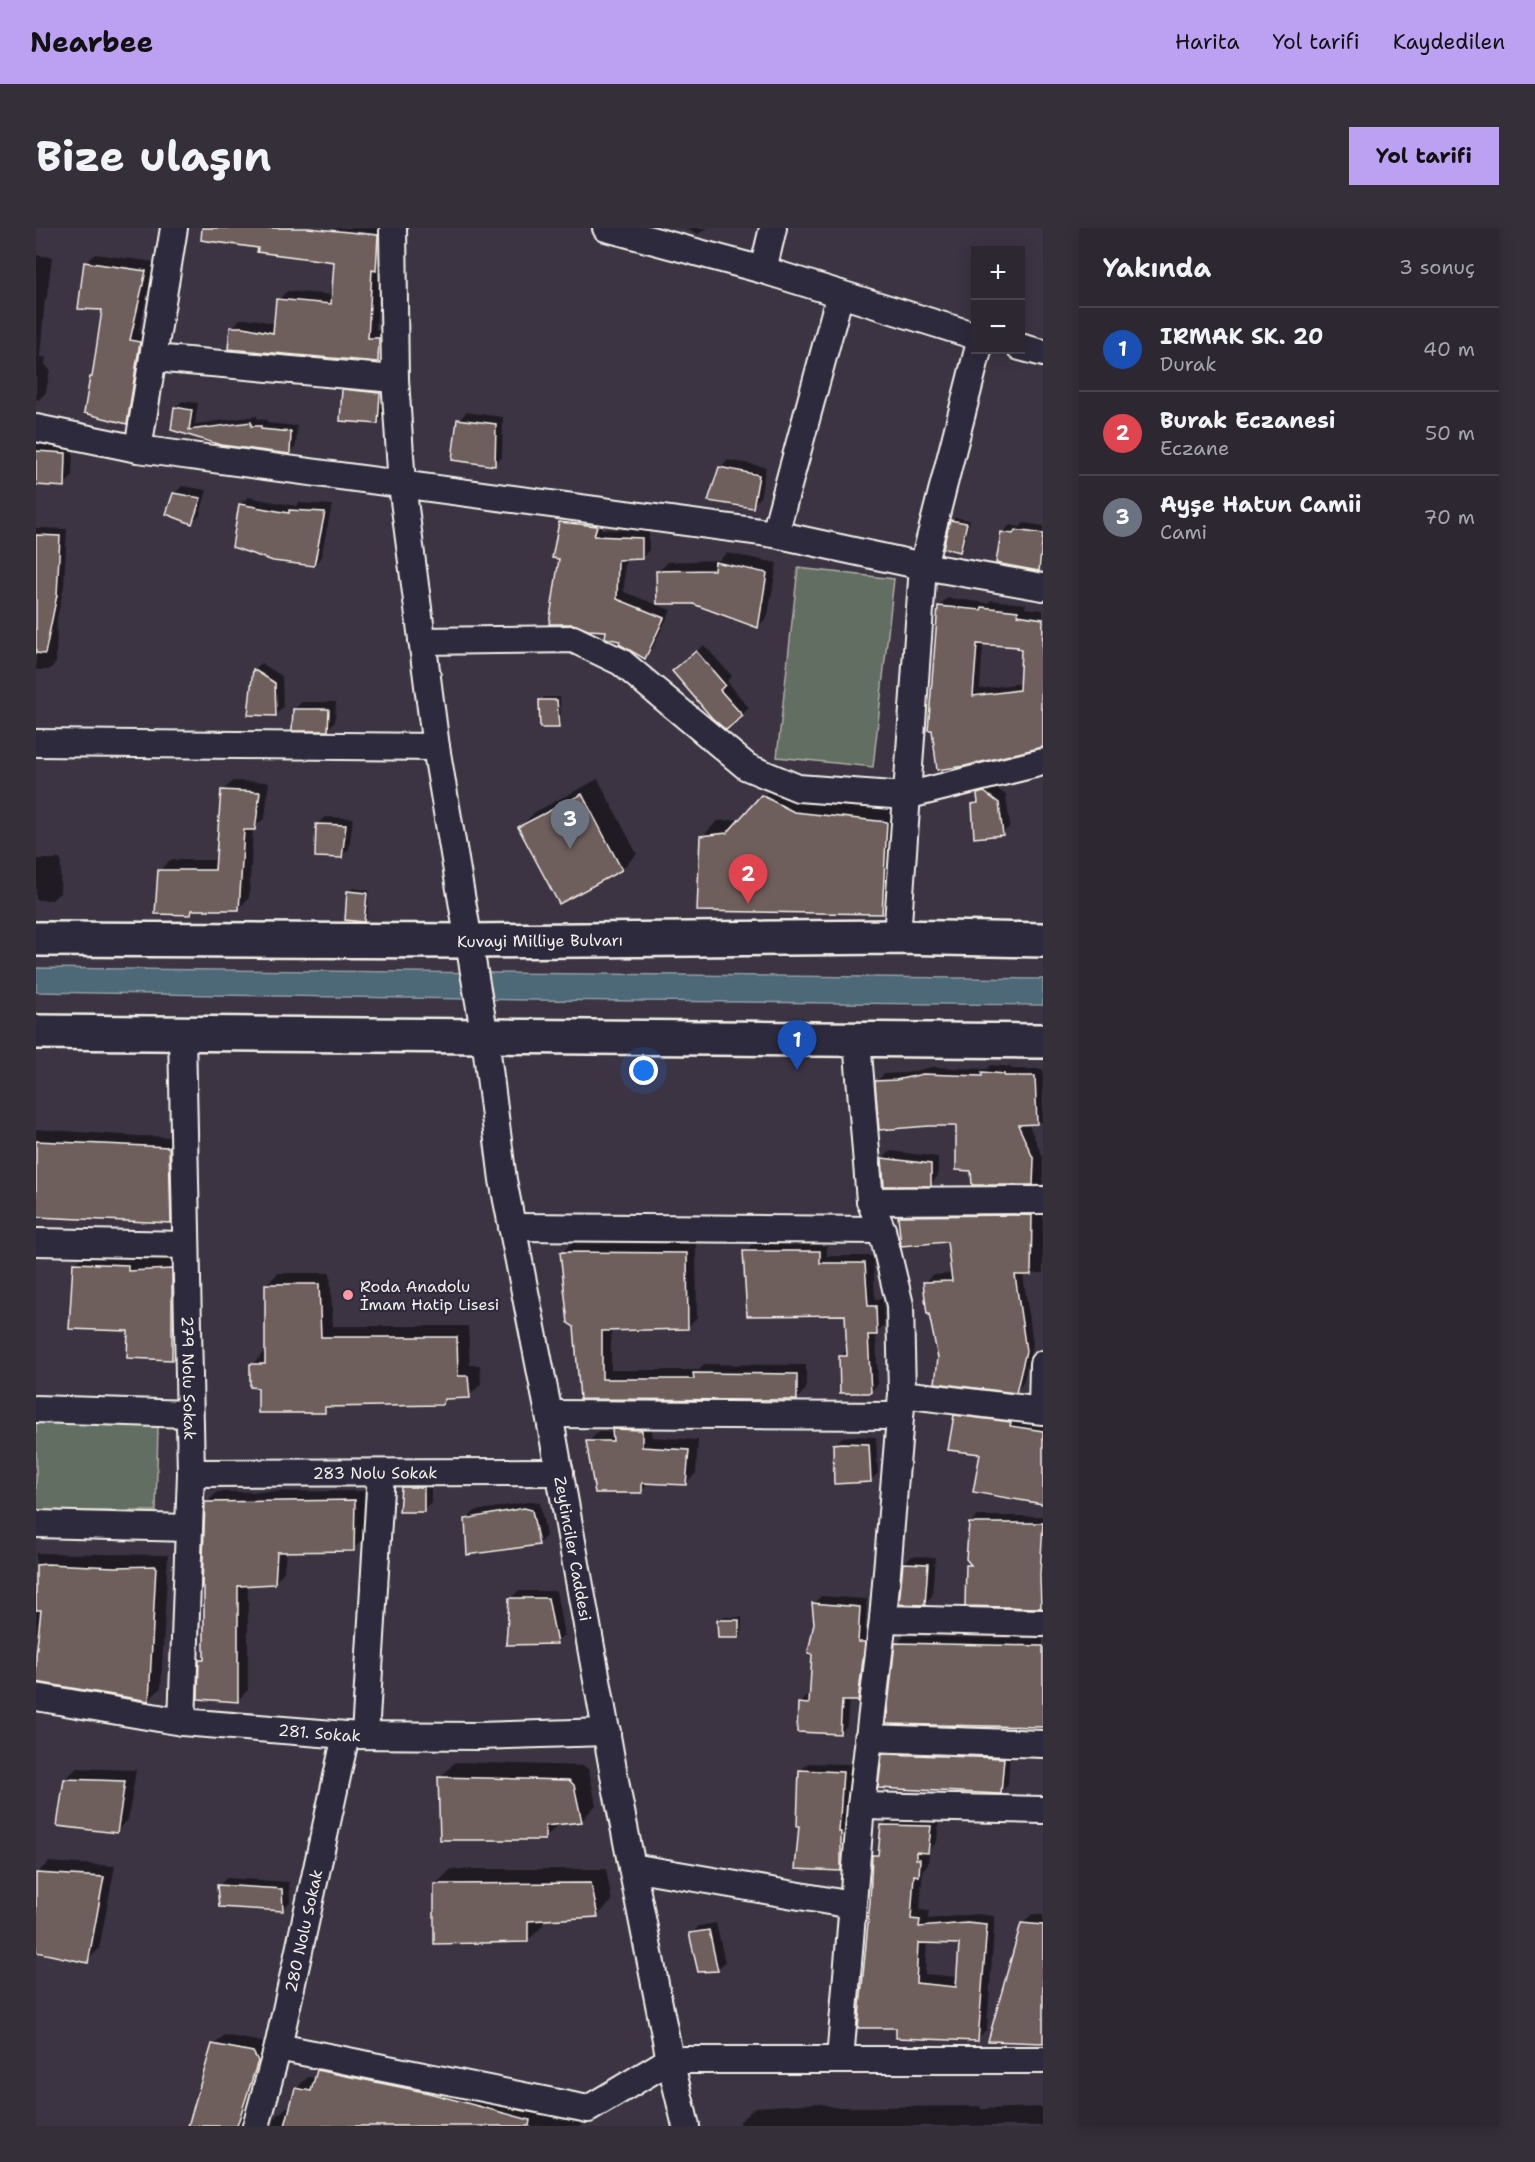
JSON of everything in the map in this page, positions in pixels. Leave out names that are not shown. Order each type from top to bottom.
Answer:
[{"type":"main road","name":"Kuvayi Milliye Bulvarı","points":[[36,939],[471,954],[897,938],[1043,940]]},
{"type":"main road","points":[[36,1032],[1043,1041]]},
{"type":"street","points":[[138,449],[174,228]]},
{"type":"street","name":"Zeytinciler Caddesi","points":[[393,228],[395,379],[402,485],[436,747],[485,1037],[502,1180],[560,1472],[632,1867],[670,2060],[687,2126]]},
{"type":"street","points":[[606,228],[763,270],[971,335]]},
{"type":"street","points":[[763,270],[773,228]]},
{"type":"street","points":[[775,534],[840,294]]},
{"type":"street","points":[[1025,348],[1043,353]]},
{"type":"street","points":[[897,938],[923,566],[977,354]]},
{"type":"street","points":[[153,358],[395,379]]},
{"type":"street","points":[[36,428],[138,449],[775,534],[923,566],[1043,587]]},
{"type":"street","points":[[422,641],[573,639],[621,662],[747,767],[798,789],[906,796],[1043,762]]},
{"type":"street","points":[[36,743],[436,747]]},
{"type":"street","name":"279 Nolu Sokak","points":[[182,1034],[190,1473],[182,1722]]},
{"type":"street","points":[[840,2060],[861,1806],[883,1619],[900,1405],[900,1305],[882,1230],[870,1201],[857,1040]]},
{"type":"street","points":[[870,1201],[1043,1200]]},
{"type":"street","points":[[512,1227],[882,1230]]},
{"type":"street","points":[[36,1242],[186,1245]]},
{"type":"street","points":[[549,1414],[900,1405],[1042,1410],[1043,1364]]},
{"type":"street","points":[[36,1409],[189,1414]]},
{"type":"street","name":"283 Nolu Sokak","points":[[190,1473],[560,1472]]},
{"type":"street","name":"280 Nolu Sokak","points":[[256,2126],[278,2047],[355,1735],[381,1473]]},
{"type":"street","points":[[36,1524],[189,1528]]},
{"type":"street","points":[[883,1619],[1043,1623]]},
{"type":"street","name":"281. Sokak","points":[[36,1698],[182,1722],[355,1735],[478,1736],[607,1732]]},
{"type":"street","points":[[868,1738],[1043,1744]]},
{"type":"street","points":[[861,1806],[1043,1810]]},
{"type":"street","points":[[632,1867],[852,1905]]},
{"type":"street","points":[[278,2047],[588,2109],[670,2060],[1043,2060]]},
{"type":"street","points":[[601,2126],[605,2098]]},
{"type":"green space","points":[[798,568],[894,579],[873,767],[777,757]]},
{"type":"green space","points":[[36,1423],[158,1426],[156,1511],[36,1511]]},
{"type":"water","points":[[36,968],[1043,979],[1043,1005],[36,992]]},
{"type":"building","points":[[202,228],[308,228],[378,235],[376,271],[372,270],[368,338],[379,338],[378,362],[228,349],[230,327],[244,327],[273,333],[276,299],[331,304],[334,262],[257,252],[258,248],[201,240]]},
{"type":"building","points":[[84,262],[146,271],[130,340],[140,342],[127,424],[84,413],[102,310],[78,309]]},
{"type":"building","points":[[342,389],[380,393],[378,424],[340,421]]},
{"type":"building","points":[[174,407],[192,410],[189,430],[251,422],[251,426],[261,426],[261,429],[291,432],[290,454],[221,445],[171,430]]},
{"type":"building","points":[[457,419],[496,424],[495,466],[452,460]]},
{"type":"building","points":[[36,451],[66,453],[65,487],[36,485]]},
{"type":"building","points":[[719,467],[759,475],[753,508],[708,501]]},
{"type":"building","points":[[173,493],[201,498],[192,524],[166,514]]},
{"type":"building","points":[[239,504],[289,513],[289,510],[325,512],[314,566],[273,561],[232,547]]},
{"type":"building","points":[[950,520],[967,523],[960,552],[943,548]]},
{"type":"building","points":[[559,522],[597,526],[594,536],[642,538],[642,559],[618,560],[617,599],[664,618],[645,659],[619,644],[620,641],[605,638],[606,631],[588,630],[573,624],[549,624],[559,559],[552,558]]},
{"type":"building","points":[[1015,530],[1043,534],[1039,571],[996,563],[1001,532],[1013,534]]},
{"type":"building","points":[[36,535],[60,536],[57,595],[45,654],[36,653]]},
{"type":"building","points":[[715,562],[767,573],[758,628],[693,604],[657,604],[656,571],[714,570]]},
{"type":"building","points":[[938,606],[1018,611],[1018,615],[1043,619],[1041,709],[1043,709],[1043,747],[965,766],[937,770],[932,730],[928,730]],"holes":[[[977,644],[1018,647],[1017,649],[1021,650],[1019,690],[973,696]]]},
{"type":"building","points":[[696,651],[725,685],[720,690],[743,716],[726,730],[712,718],[672,671]]},
{"type":"building","points":[[253,669],[275,683],[276,716],[248,715]]},
{"type":"building","points":[[539,700],[557,700],[559,728],[540,728]]},
{"type":"building","points":[[293,709],[329,709],[328,731],[292,731]]},
{"type":"building","points":[[221,790],[260,792],[255,830],[244,830],[239,910],[192,910],[191,915],[155,914],[158,870],[215,870]]},
{"type":"building","points":[[984,792],[999,803],[1003,835],[974,838],[972,804],[978,803],[977,794]]},
{"type":"building","points":[[582,794],[622,870],[559,904],[518,827]]},
{"type":"building","points":[[761,795],[794,812],[887,822],[882,914],[697,911],[700,836],[727,833]]},
{"type":"building","points":[[316,824],[346,825],[342,858],[315,857]]},
{"type":"building","points":[[347,891],[367,893],[364,922],[345,920]]},
{"type":"building","points":[[982,1072],[1004,1074],[1004,1076],[1035,1076],[1037,1124],[1018,1125],[1034,1160],[1033,1185],[972,1185],[971,1171],[956,1170],[956,1126],[879,1130],[875,1081],[896,1080],[923,1074],[982,1076]]},
{"type":"building","points":[[36,1141],[169,1147],[171,1223],[36,1217]]},
{"type":"building","points":[[882,1158],[931,1164],[931,1186],[884,1186]]},
{"type":"building","points":[[1032,1215],[1031,1275],[1015,1275],[1026,1351],[1016,1393],[935,1383],[938,1358],[929,1314],[927,1314],[923,1282],[952,1281],[947,1242],[901,1246],[898,1216]]},
{"type":"building","points":[[743,1251],[820,1251],[820,1263],[865,1263],[868,1306],[876,1306],[877,1335],[868,1335],[871,1393],[840,1393],[839,1356],[847,1356],[845,1315],[747,1316]]},
{"type":"building","points":[[560,1252],[687,1253],[688,1329],[602,1331],[602,1379],[694,1379],[693,1373],[797,1374],[797,1400],[580,1399],[574,1327],[568,1323]]},
{"type":"building","points":[[73,1263],[128,1265],[128,1271],[172,1269],[172,1360],[127,1358],[128,1331],[69,1329]]},
{"type":"building","points":[[265,1284],[319,1284],[321,1337],[457,1337],[458,1376],[468,1376],[470,1398],[445,1399],[442,1405],[325,1407],[325,1413],[258,1413],[258,1388],[250,1387],[250,1364],[265,1364]]},
{"type":"building","points":[[954,1415],[1011,1422],[1010,1426],[1043,1431],[1043,1504],[973,1492],[980,1454],[948,1450]]},
{"type":"building","points":[[612,1429],[642,1430],[642,1447],[689,1450],[686,1485],[642,1483],[642,1493],[595,1493],[586,1441],[613,1441]]},
{"type":"building","points":[[833,1444],[869,1444],[871,1482],[834,1484]]},
{"type":"building","points":[[401,1487],[424,1487],[424,1512],[399,1512]]},
{"type":"building","points":[[355,1500],[354,1551],[277,1552],[275,1584],[238,1586],[238,1702],[198,1699],[199,1660],[204,1660],[204,1587],[202,1587],[205,1502]]},
{"type":"building","points":[[524,1508],[532,1510],[539,1545],[467,1555],[465,1519]]},
{"type":"building","points":[[969,1523],[1043,1523],[1041,1608],[965,1606],[966,1565],[971,1565],[966,1559]]},
{"type":"building","points":[[903,1563],[928,1564],[925,1605],[899,1604]]},
{"type":"building","points":[[36,1565],[156,1566],[149,1701],[36,1682],[36,1655],[41,1610],[36,1610]]},
{"type":"building","points":[[509,1598],[548,1598],[557,1644],[506,1645]]},
{"type":"building","points":[[812,1603],[860,1607],[858,1642],[865,1642],[858,1701],[842,1701],[840,1734],[797,1732],[798,1703],[809,1704],[812,1654],[808,1653],[814,1623]]},
{"type":"building","points":[[717,1620],[739,1620],[739,1638],[718,1638]]},
{"type":"building","points":[[895,1643],[1043,1646],[1043,1727],[886,1724]]},
{"type":"building","points":[[882,1754],[1004,1758],[1001,1794],[878,1788]]},
{"type":"building","points":[[799,1770],[843,1772],[839,1832],[841,1832],[841,1871],[795,1869],[799,1826],[797,1826]]},
{"type":"building","points":[[438,1777],[569,1780],[574,1785],[582,1822],[545,1826],[545,1840],[440,1840]]},
{"type":"building","points":[[64,1779],[125,1781],[117,1833],[57,1826]]},
{"type":"building","points":[[881,1825],[931,1826],[928,1853],[916,1852],[916,1859],[920,1859],[919,1876],[914,1875],[911,1919],[920,1920],[919,1927],[967,1923],[987,1925],[978,2041],[896,2038],[896,2028],[858,2028],[872,1855],[878,1855]],"holes":[[[918,1943],[959,1944],[956,1987],[916,1983]]]},
{"type":"building","points":[[36,1873],[104,1877],[88,1963],[36,1952]]},
{"type":"building","points":[[591,1883],[598,1917],[528,1921],[528,1942],[434,1944],[434,1884]]},
{"type":"building","points":[[217,1885],[282,1889],[283,1911],[219,1907]]},
{"type":"building","points":[[1021,1923],[1043,1925],[1043,2043],[988,2041]]},
{"type":"building","points":[[709,1930],[718,1971],[698,1972],[689,1933]]},
{"type":"building","points":[[212,2044],[253,2052],[258,2061],[237,2126],[188,2126]]},
{"type":"building","points":[[317,2070],[429,2093],[530,2120],[529,2126],[285,2126],[295,2088],[311,2091]]},
{"type":"place","name":"Ayşe Hatun Camii","points":[[570,849]]},
{"type":"place","name":"Burak Eczanesi","points":[[748,904]]},
{"type":"place","name":"IRMAK SK. 20","points":[[797,1070]]},
{"type":"place","name":"Roda Anadolu İmam Hatip Lisesi","points":[[348,1295]]}]
